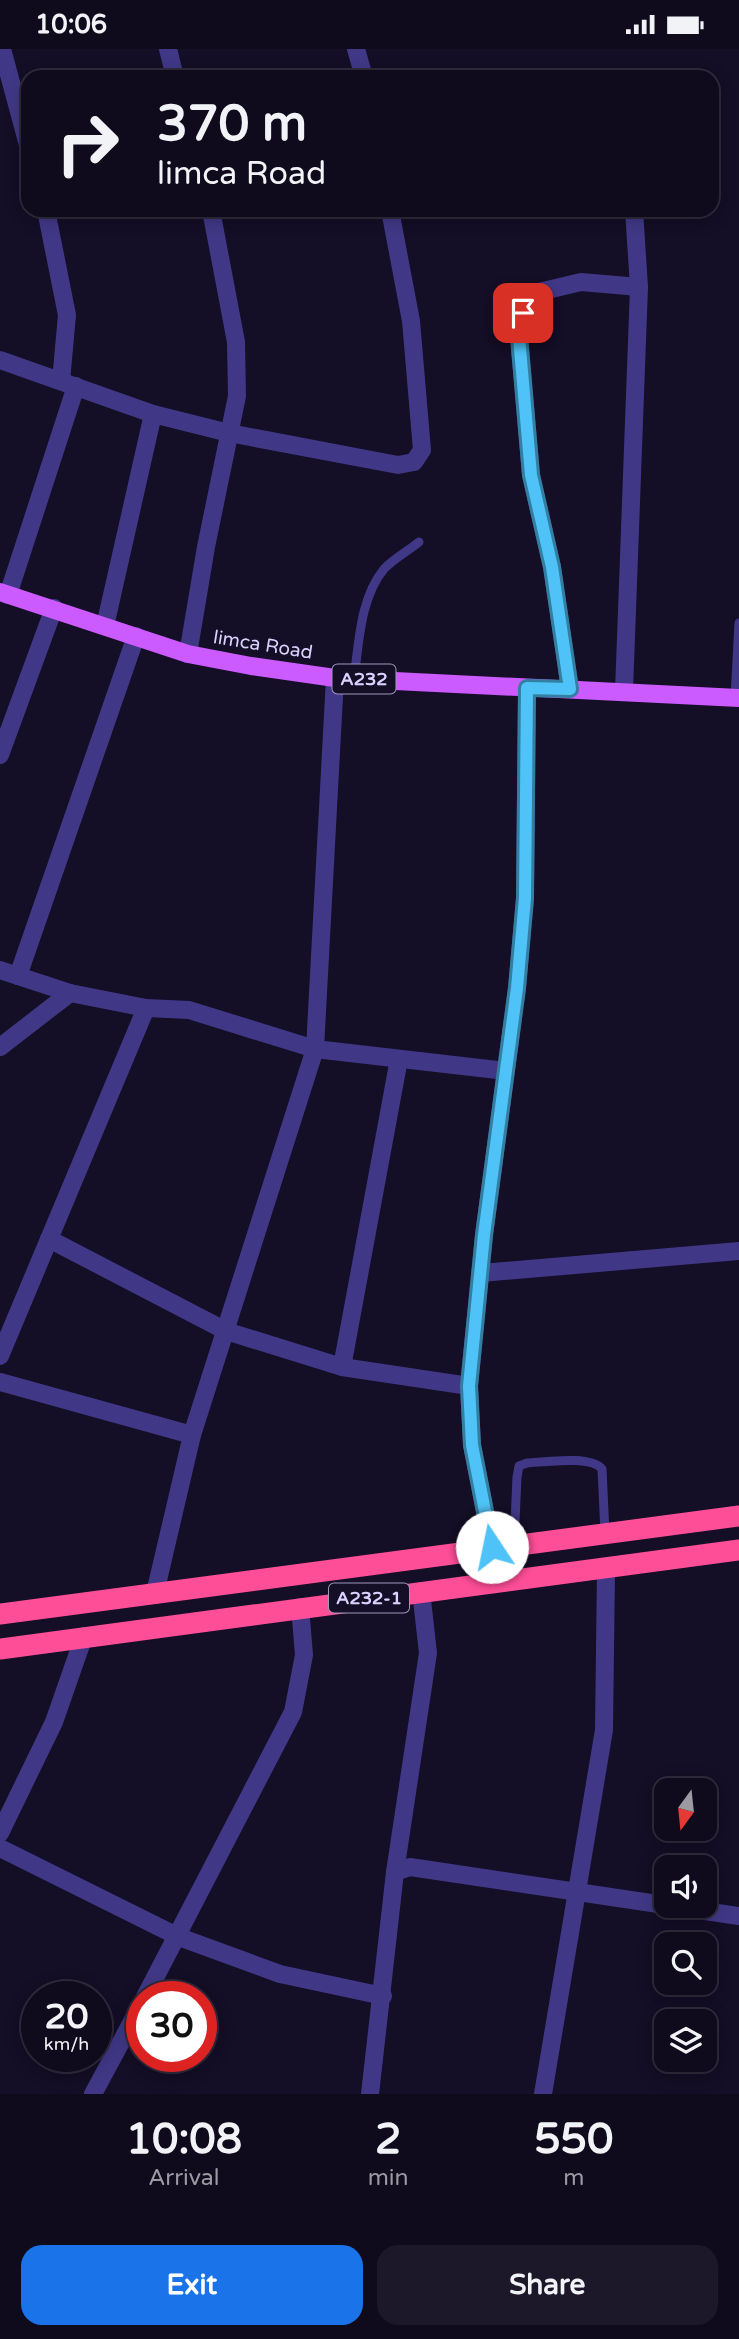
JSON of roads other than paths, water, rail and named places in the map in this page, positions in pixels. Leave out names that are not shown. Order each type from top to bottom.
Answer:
[{"type":"highway","name":"A232-1","points":[[0,1614],[739,1516]]},
{"type":"highway","name":"A232-1","points":[[0,1649],[739,1550]]},
{"type":"main road","name":"limca Road","points":[[4,594],[188,653],[335,678],[737,698]]},
{"type":"street","points":[[2,49],[21,119]]},
{"type":"street","points":[[168,49],[174,70]]},
{"type":"street","points":[[356,49],[362,70]]},
{"type":"street","points":[[4,594],[69,383],[67,315],[47,217]]},
{"type":"street","points":[[188,653],[237,396],[236,342],[212,217]]},
{"type":"street","points":[[0,360],[153,414],[229,433],[398,465],[414,462],[422,450],[411,321],[391,217]]},
{"type":"street","points":[[624,691],[639,287],[634,217]]},
{"type":"street","points":[[570,689],[552,567],[531,475],[519,337],[523,313],[539,292],[581,282],[639,287]]},
{"type":"street","points":[[105,626],[153,414]]},
{"type":"street","points":[[0,755],[54,608]]},
{"type":"street","points":[[18,976],[136,636]]},
{"type":"street","points":[[155,1593],[192,1436],[315,1049],[335,678]]},
{"type":"street","points":[[492,1547],[472,1445],[469,1386],[525,898],[527,688]]},
{"type":"street","points":[[0,970],[70,993],[146,1008],[189,1010],[315,1049],[506,1071]]},
{"type":"street","points":[[0,1047],[70,993]]},
{"type":"street","points":[[0,1356],[146,1008]]},
{"type":"street","points":[[342,1367],[400,1059]]},
{"type":"street","points":[[48,1239],[226,1331],[342,1367],[469,1386]]},
{"type":"street","points":[[481,1273],[739,1251]]},
{"type":"street","points":[[0,1382],[192,1436]]},
{"type":"street","points":[[543,2094],[557,1995],[604,1730],[606,1569]]},
{"type":"street","points":[[370,2094],[395,1872],[428,1653],[421,1591]]},
{"type":"street","points":[[154,1981],[296,1705],[304,1655],[300,1607]]},
{"type":"street","points":[[0,1833],[54,1722],[84,1636]]},
{"type":"street","points":[[0,1847],[179,1937],[280,1973],[383,1996]]},
{"type":"street","points":[[395,1872],[410,1867],[577,1894],[739,1916]]},
{"type":"street","points":[[93,2094],[126,2033]]},
{"type":"lane","points":[[354,678],[362,621],[376,585],[385,569],[419,542]]},
{"type":"lane","points":[[737,698],[739,623]]},
{"type":"lane","points":[[514,1544],[517,1477],[519,1467],[527,1463],[598,1463],[602,1469],[605,1533]]}]
